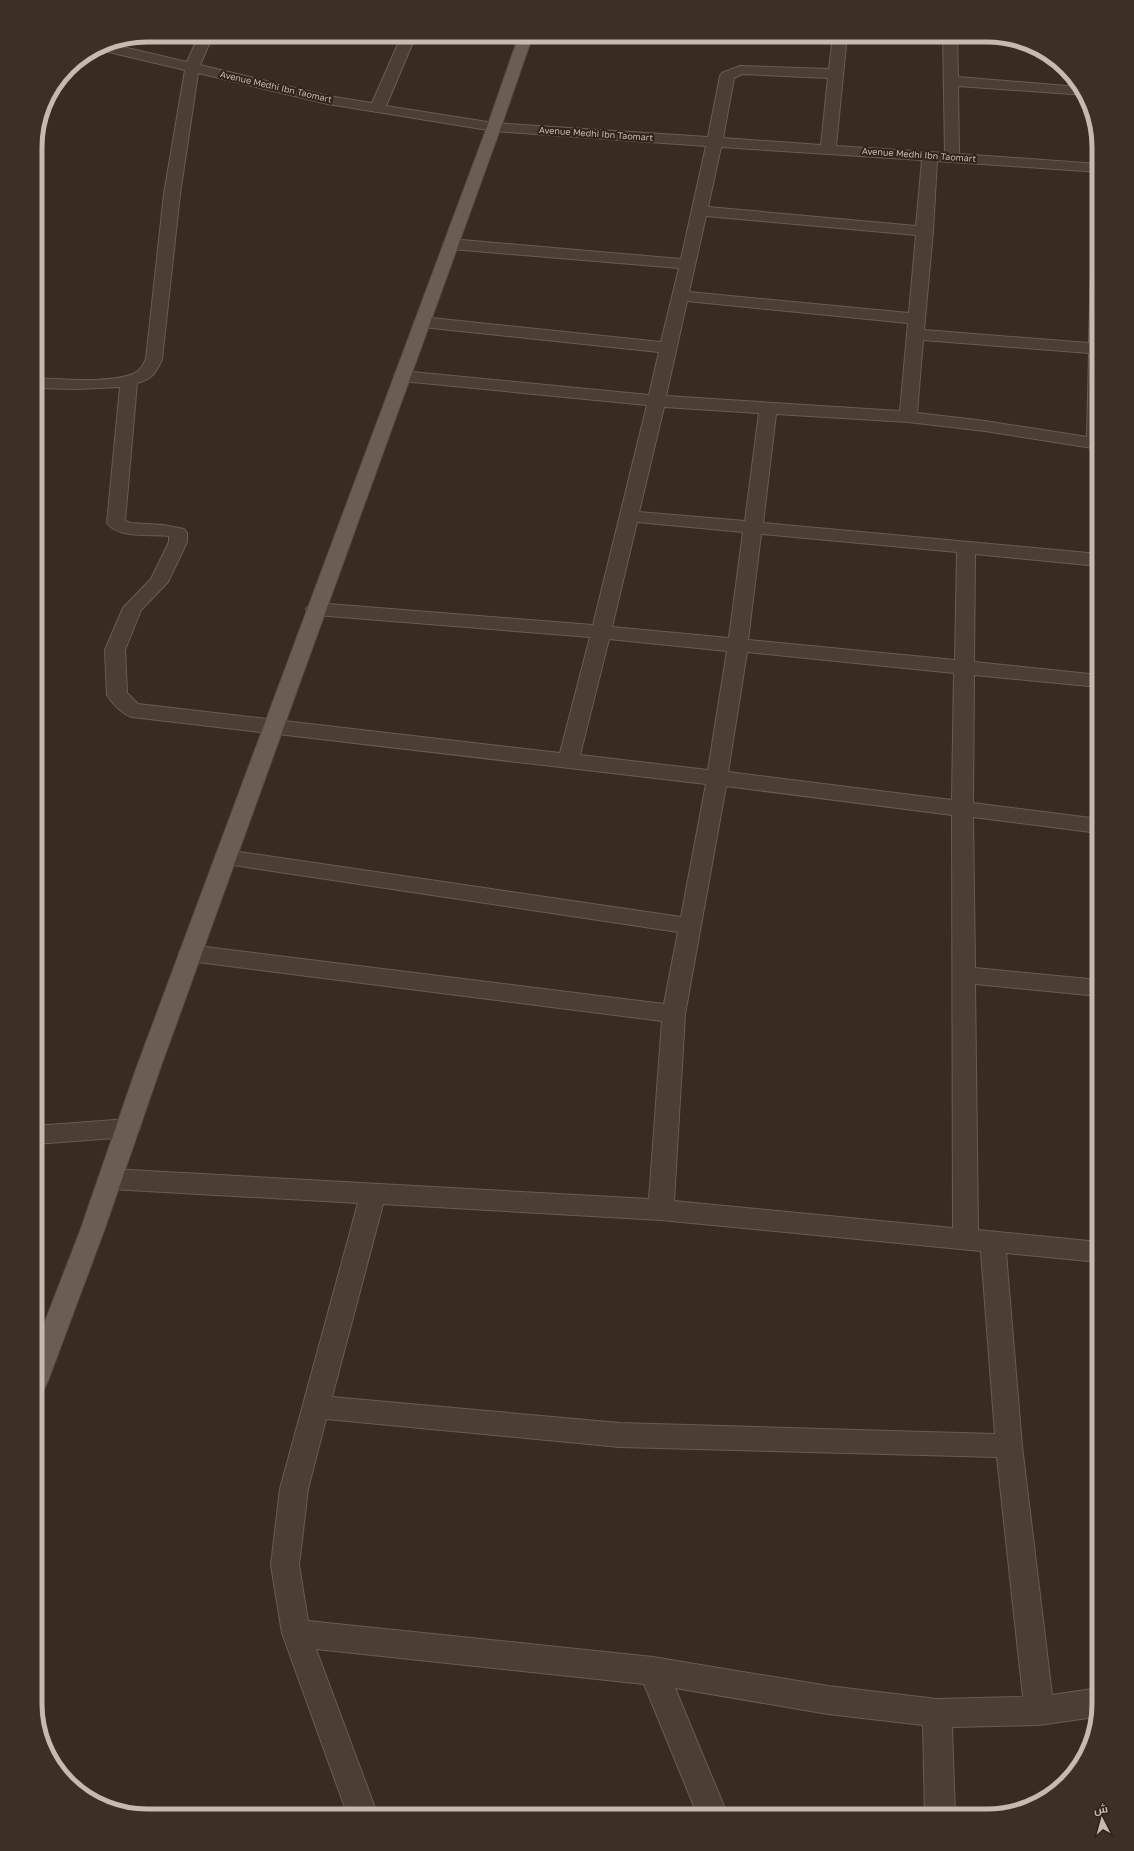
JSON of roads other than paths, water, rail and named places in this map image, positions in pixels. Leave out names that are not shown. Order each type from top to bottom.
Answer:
[{"type":"main road","points":[[42,1362],[111,1179],[190,953],[494,127],[524,42]]},
{"type":"street","points":[[42,383],[82,384],[129,381],[141,377],[149,371],[154,359],[172,194],[192,68],[203,42]]},
{"type":"street","points":[[377,108],[406,42]]},
{"type":"street","points":[[828,149],[839,42]]},
{"type":"street","points":[[950,42],[952,158]]},
{"type":"street","name":"Avenue Medhi Ibn Taomart","points":[[112,49],[328,100],[494,127],[1092,168]]},
{"type":"street","points":[[568,761],[602,632],[657,401],[716,142],[728,76],[734,72],[752,70],[836,74]]},
{"type":"street","points":[[951,81],[1075,91]]},
{"type":"street","points":[[908,417],[917,327],[930,156]]},
{"type":"street","points":[[700,211],[925,231]]},
{"type":"street","points":[[451,244],[688,264]]},
{"type":"street","points":[[680,296],[917,327],[1092,339]]},
{"type":"street","points":[[422,322],[668,348]]},
{"type":"street","points":[[402,376],[657,401],[908,417],[985,426],[1092,443]]},
{"type":"street","points":[[129,381],[116,523],[123,528],[169,530],[178,534],[178,542],[159,582],[133,608],[114,650],[117,696],[132,710],[717,778],[1092,825]]},
{"type":"street","points":[[661,1210],[674,1014],[717,778],[738,645],[768,408]]},
{"type":"street","points":[[629,516],[1092,559]]},
{"type":"street","points":[[966,547],[962,808],[966,1240]]},
{"type":"street","points":[[316,609],[602,632],[1092,680]]},
{"type":"street","points":[[226,857],[690,926]]},
{"type":"street","points":[[190,953],[674,1014]]},
{"type":"street","points":[[964,975],[1092,987]]},
{"type":"street","points":[[42,1134],[128,1128]]},
{"type":"street","points":[[111,1179],[661,1210],[1092,1251]]},
{"type":"street","points":[[360,1809],[296,1633],[285,1565],[294,1489],[373,1194]]},
{"type":"street","points":[[993,1243],[1009,1446],[1040,1711]]},
{"type":"street","points":[[316,1407],[620,1435],[1009,1446]]},
{"type":"street","points":[[296,1633],[653,1670],[828,1700],[937,1714],[1040,1711],[1092,1703]]},
{"type":"street","points":[[653,1670],[710,1809]]},
{"type":"street","points":[[937,1714],[940,1809]]}]
